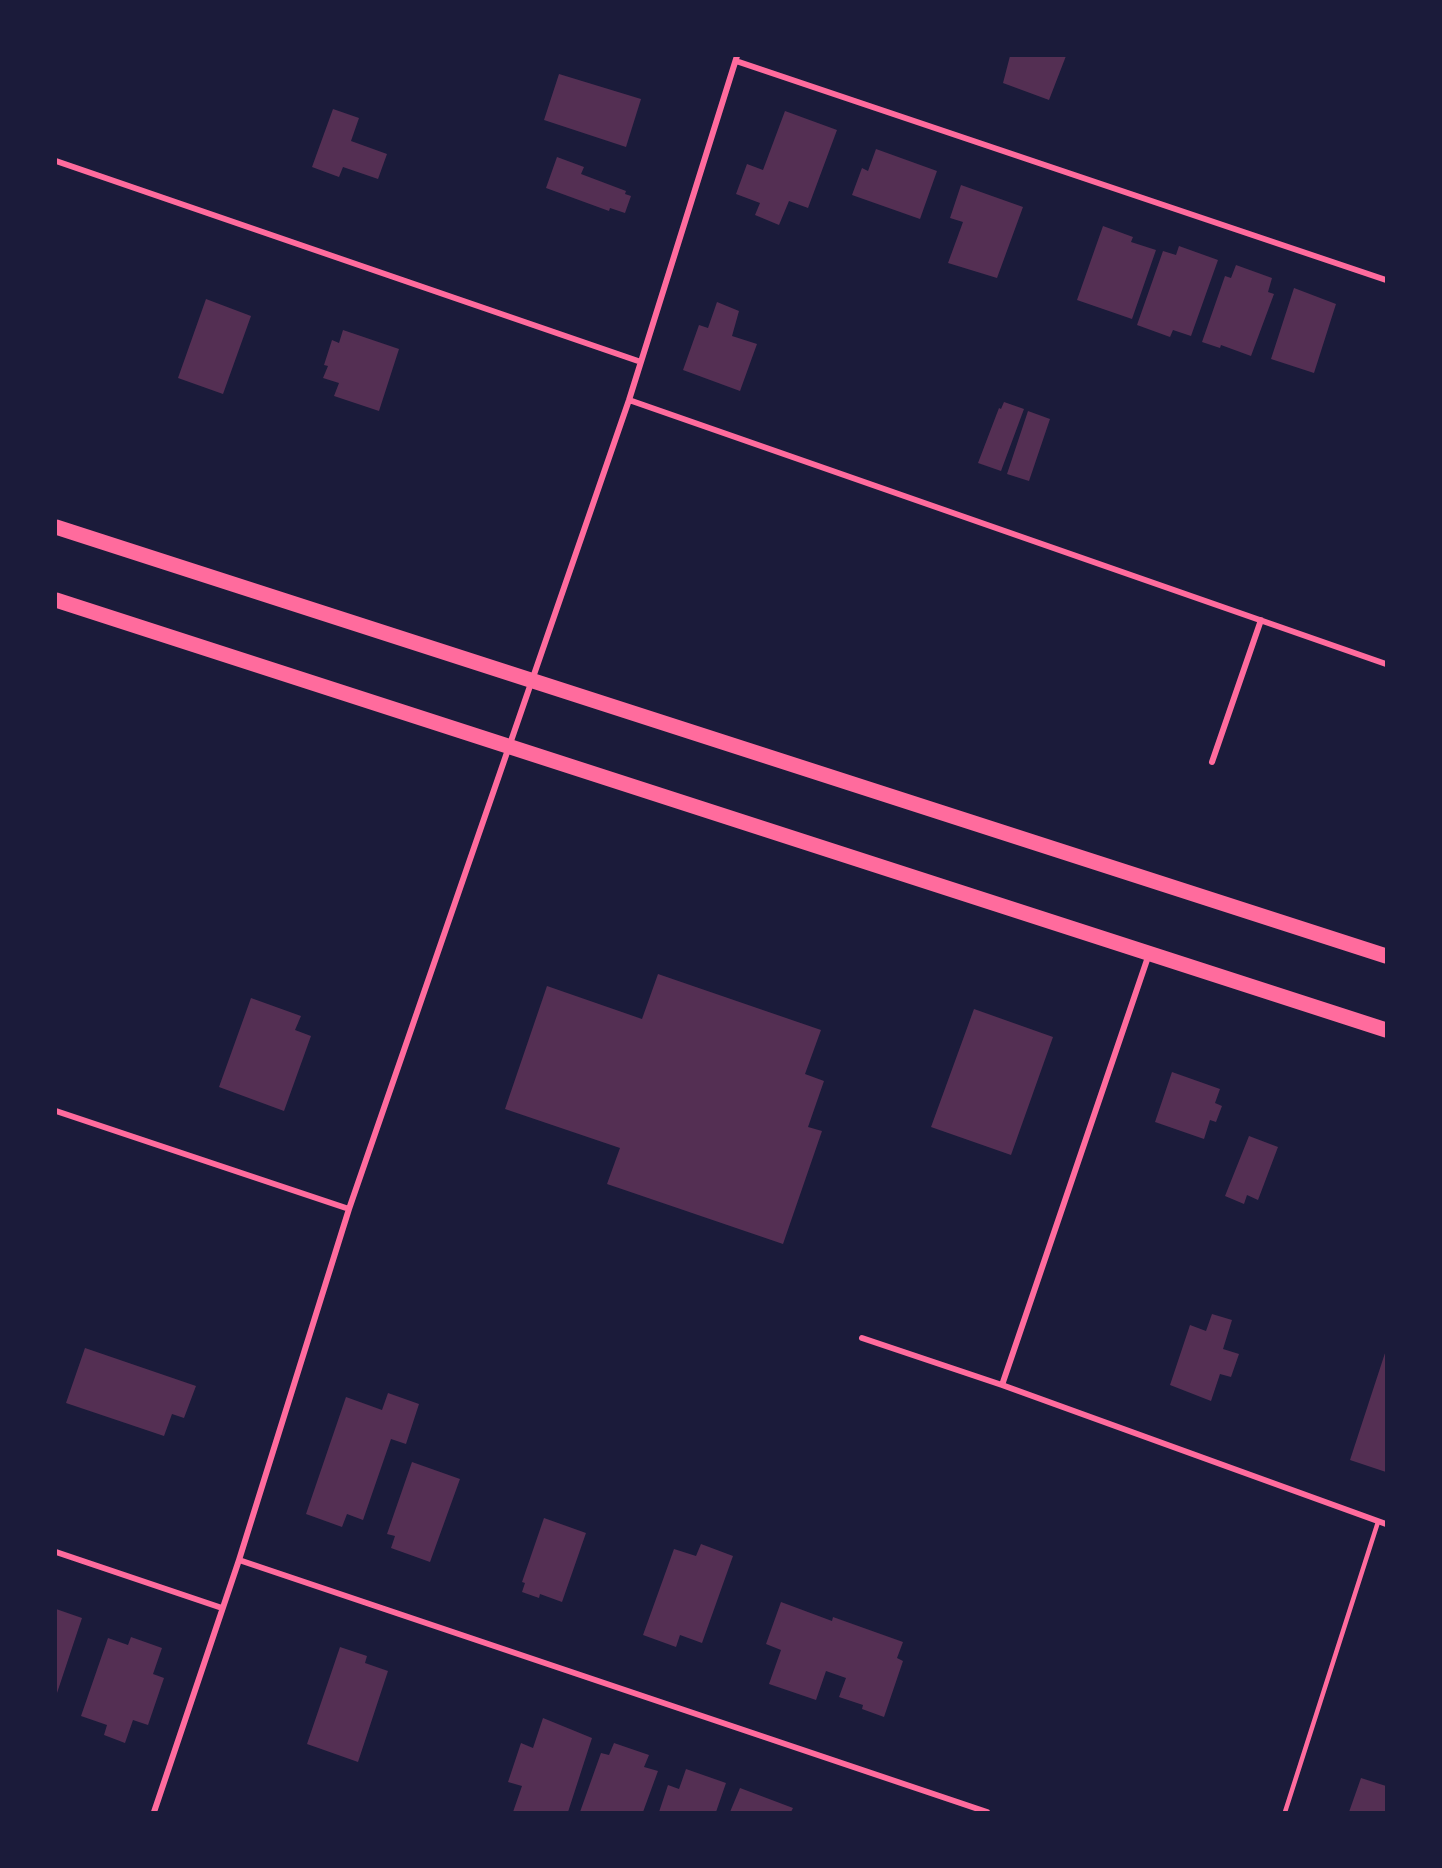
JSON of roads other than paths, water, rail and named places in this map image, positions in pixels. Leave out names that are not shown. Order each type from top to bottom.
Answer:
[{"type":"main road","points":[[56,527],[1386,956]]},
{"type":"main road","points":[[56,600],[1386,1030]]},
{"type":"street","points":[[154,1812],[239,1560],[350,1209],[629,400],[736,58],[1386,280]]},
{"type":"street","points":[[56,161],[641,362]]},
{"type":"street","points":[[629,400],[1386,664]]},
{"type":"street","points":[[1212,762],[1261,620]]},
{"type":"street","points":[[1002,1385],[1150,953]]},
{"type":"street","points":[[56,1111],[350,1209]]},
{"type":"street","points":[[862,1338],[1002,1385],[1386,1524]]},
{"type":"street","points":[[56,1552],[222,1608]]},
{"type":"street","points":[[239,1560],[987,1812]]},
{"type":"lane","points":[[1285,1812],[1378,1522]]}]
